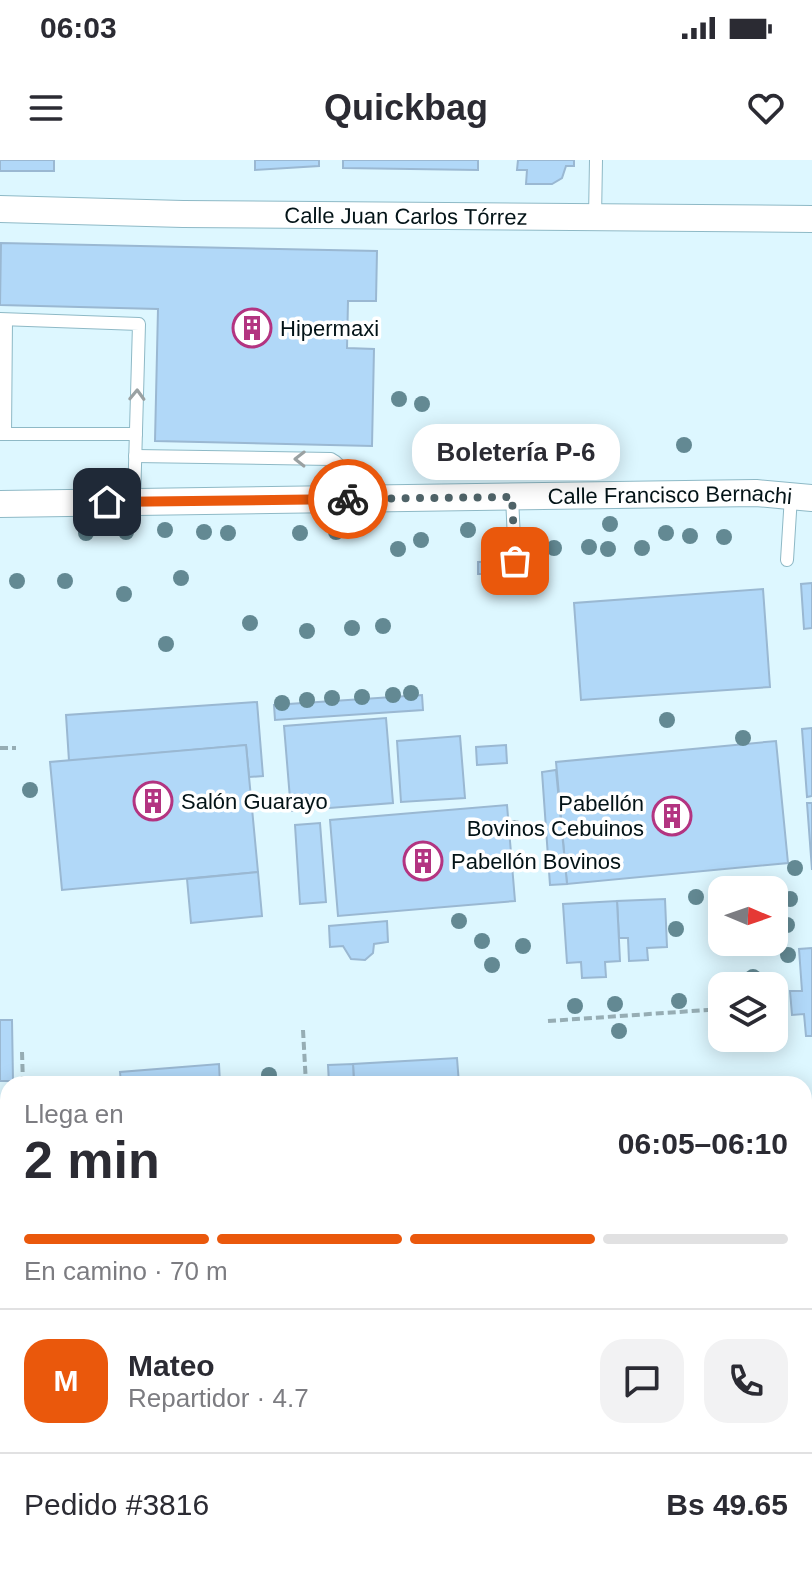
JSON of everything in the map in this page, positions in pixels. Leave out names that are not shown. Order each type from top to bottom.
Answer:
[{"type":"street","name":"Calle Juan Carlos Tórrez","points":[[0,209],[183,214],[812,219]]},
{"type":"street","name":"Calle Francisco Bernachi","points":[[0,504],[756,493],[801,497]]},
{"type":"lane","points":[[595,218],[596,160]]},
{"type":"lane","points":[[134,501],[135,456],[136,434],[139,324],[3,320],[2,434],[136,434]]},
{"type":"lane","points":[[135,456],[331,459],[339,463],[344,471],[346,499]]},
{"type":"lane","points":[[512,497],[515,561]]},
{"type":"lane","points":[[787,560],[801,497]]},
{"type":"path","points":[[0,748],[16,748]]},
{"type":"path","points":[[548,1021],[708,1010]]},
{"type":"path","points":[[303,1030],[306,1076]]},
{"type":"path","points":[[22,1052],[23,1076]]},
{"type":"building","points":[[0,160],[54,160],[54,171],[0,171]]},
{"type":"building","points":[[255,160],[319,160],[319,166],[255,170]]},
{"type":"building","points":[[343,160],[478,160],[478,170],[343,168]]},
{"type":"building","points":[[518,160],[574,160],[574,166],[566,166],[562,178],[552,184],[526,184],[527,170],[517,170]]},
{"type":"building","name":"Hipermaxi","points":[[1,243],[377,251],[376,301],[348,301],[347,348],[374,349],[372,446],[155,441],[158,309],[0,305]]},
{"type":"building","points":[[545,560],[545,571],[491,570],[491,574],[478,574],[478,562]]},
{"type":"building","points":[[812,583],[812,628],[804,629],[801,584]]},
{"type":"building","points":[[763,589],[770,687],[581,700],[574,603]]},
{"type":"building","points":[[422,695],[423,710],[275,720],[274,705]]},
{"type":"building","points":[[257,702],[263,776],[249,777],[246,745],[69,761],[66,715]]},
{"type":"building","points":[[386,718],[393,803],[291,811],[284,726]]},
{"type":"building","points":[[812,728],[812,796],[807,797],[802,729]]},
{"type":"building","points":[[460,736],[465,798],[401,802],[397,741]]},
{"type":"building","name":"Pabellón Bovinos Cebuinos","points":[[776,741],[788,863],[567,884],[556,762]]},
{"type":"building","name":"Salón Guarayo","points":[[246,745],[258,872],[62,890],[50,762]]},
{"type":"building","points":[[506,745],[507,763],[477,765],[476,747]]},
{"type":"building","points":[[556,770],[567,884],[550,885],[542,772]]},
{"type":"building","points":[[807,803],[812,803],[812,870]]},
{"type":"building","name":"Pabellón Bovinos","points":[[507,805],[515,901],[338,916],[330,820]]},
{"type":"building","points":[[320,823],[326,902],[300,904],[295,825]]},
{"type":"building","points":[[258,872],[262,916],[191,923],[187,879]]},
{"type":"building","points":[[665,899],[667,947],[647,948],[648,960],[629,961],[628,938],[619,938],[617,901]]},
{"type":"building","points":[[617,901],[620,961],[605,962],[606,977],[582,978],[581,962],[567,963],[563,904]]},
{"type":"building","points":[[387,921],[388,942],[374,944],[373,953],[365,960],[351,959],[343,946],[330,947],[329,926]]},
{"type":"building","points":[[812,948],[812,1036],[806,1036],[804,1014],[792,1015],[790,991],[802,991],[799,949]]},
{"type":"building","points":[[0,1020],[12,1020],[13,1076],[0,1076]]},
{"type":"building","points":[[457,1058],[458,1076],[354,1076],[353,1064]]},
{"type":"building","points":[[219,1064],[220,1076],[120,1076],[120,1072]]},
{"type":"building","points":[[353,1064],[354,1076],[329,1076],[328,1065]]},
{"type":"way so far","points":[[348,499],[512,497],[515,561]]},
{"type":"place","name":"Hipermaxi","points":[[252,328]]},
{"type":"place","name":"Boletería P-6","points":[[515,561]]},
{"type":"place","name":"Salón Guarayo","points":[[153,801]]},
{"type":"place","name":"Pabellón Bovinos Cebuinos","points":[[672,816]]},
{"type":"place","name":"Pabellón Bovinos","points":[[423,861]]},
{"type":"route","points":[[107,502],[348,499]]}]
